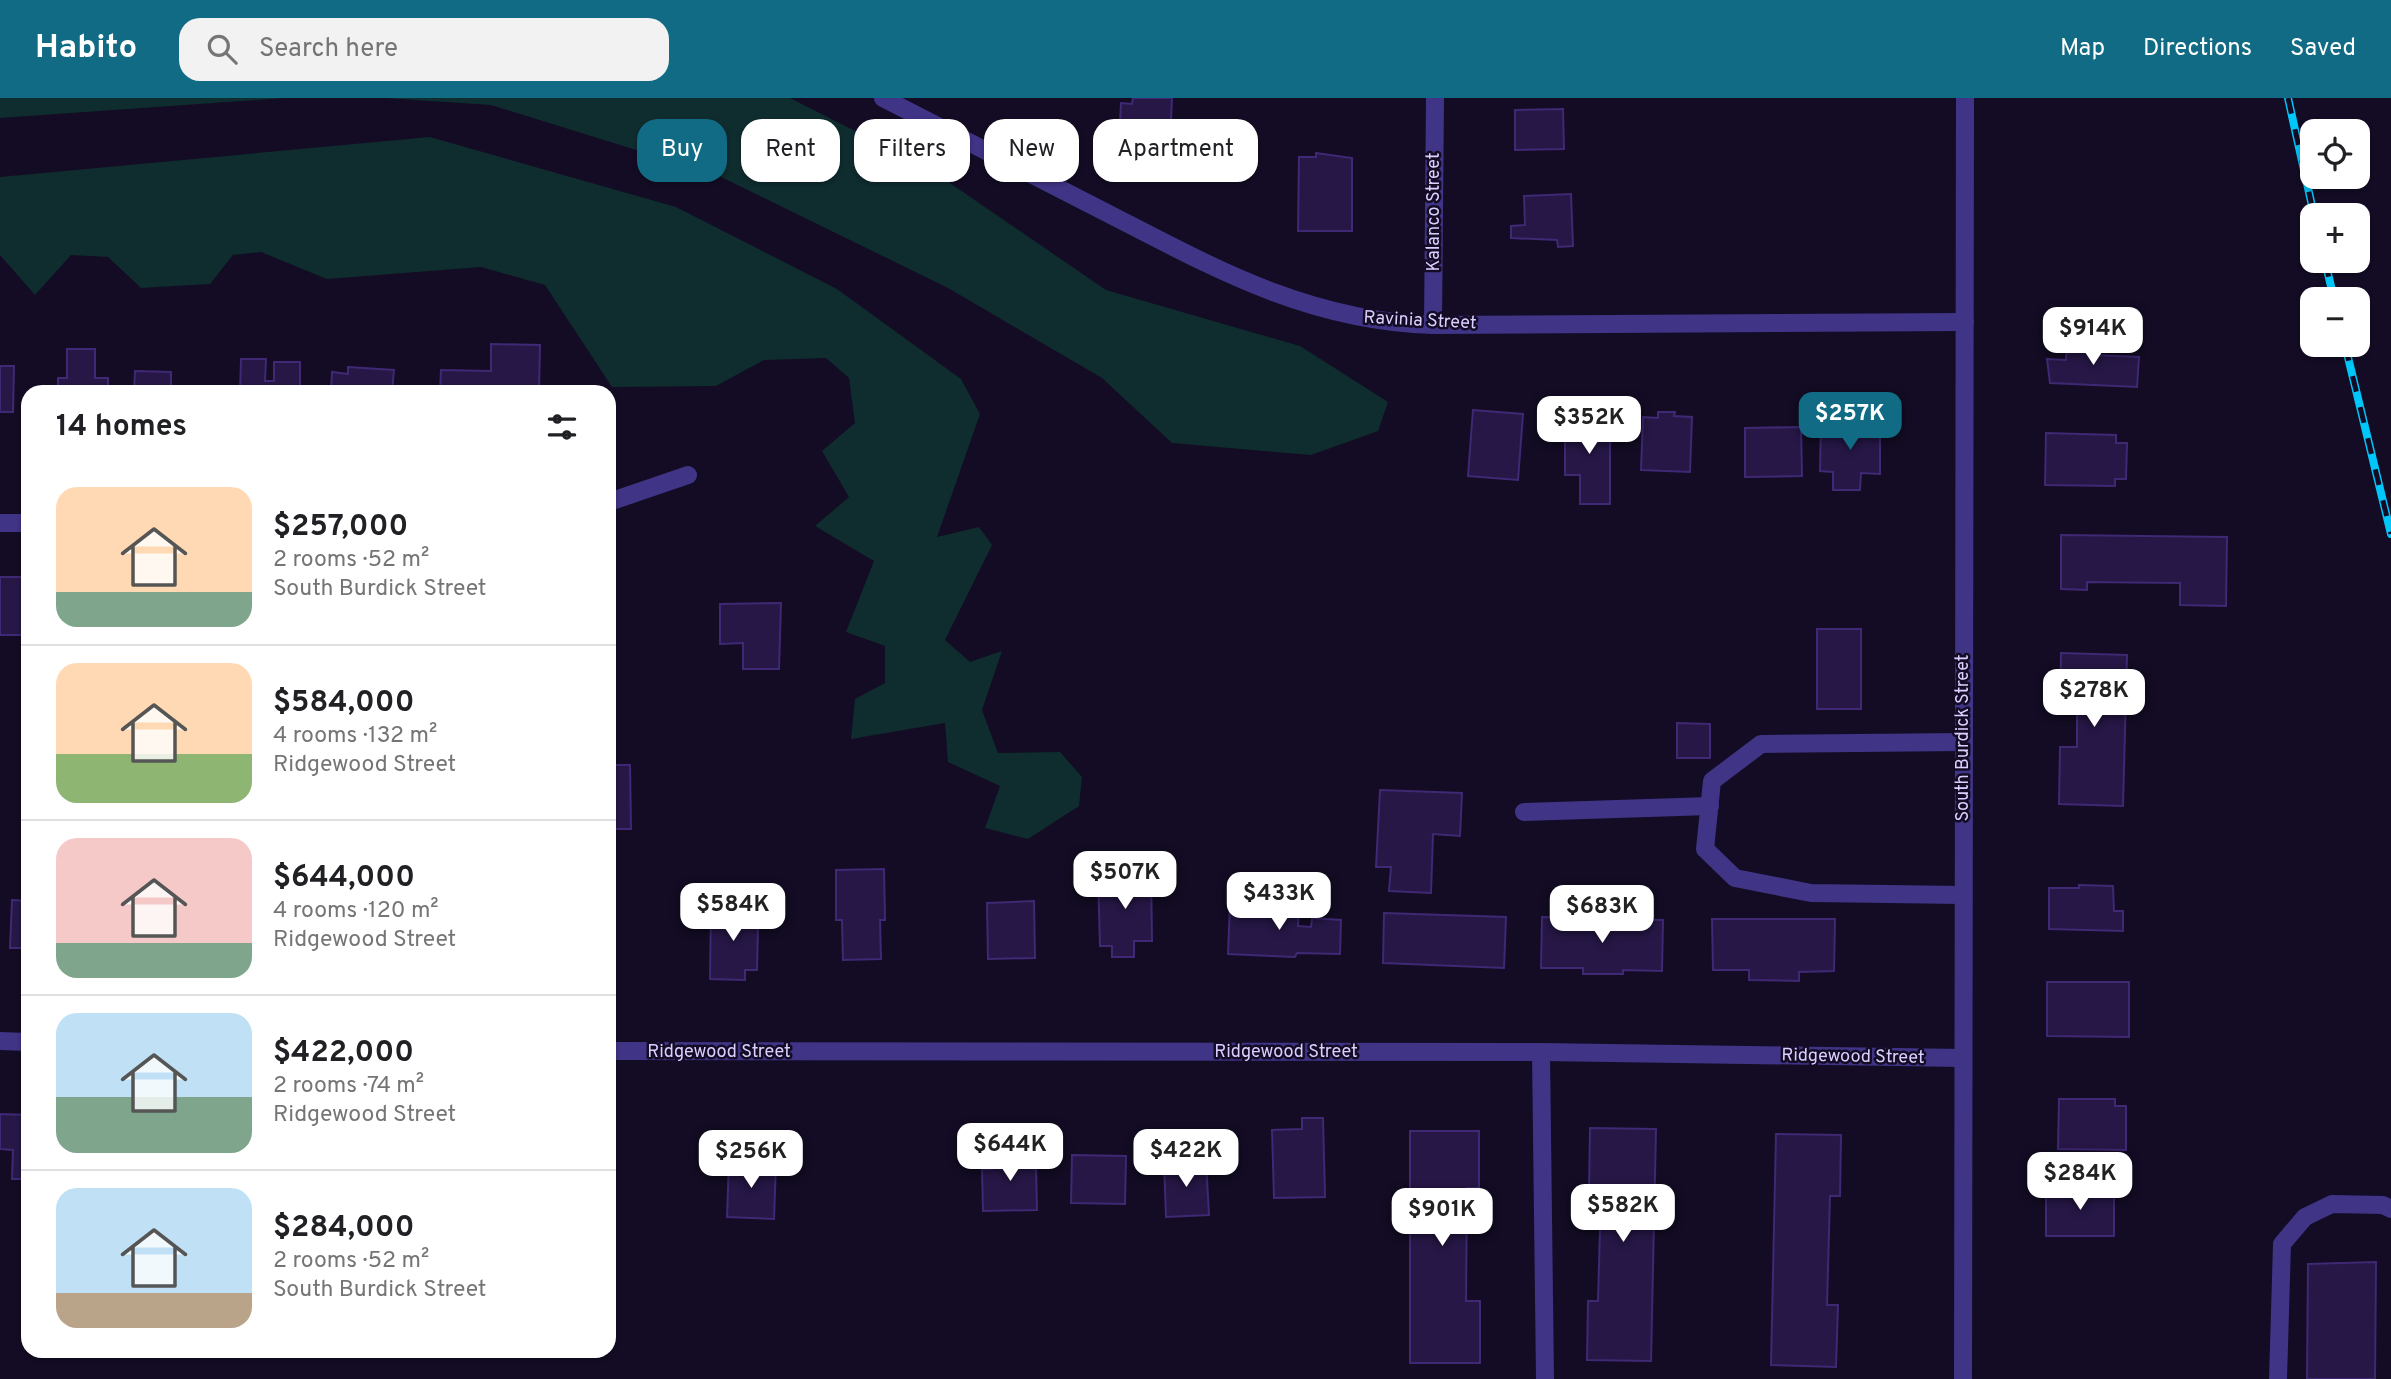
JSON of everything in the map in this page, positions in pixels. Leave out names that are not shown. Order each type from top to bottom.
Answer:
[{"type":"street","name":"Ravinia Street","points":[[883,98],[1217,269],[1287,298],[1346,317],[1392,324],[1433,325],[1965,322]]},
{"type":"street","name":"Kalanco Street","points":[[1433,325],[1435,98]]},
{"type":"street","name":"South Burdick Street","points":[[1963,1379],[1965,98]]},
{"type":"street","points":[[616,500],[688,475]]},
{"type":"street","points":[[0,523],[21,523]]},
{"type":"street","points":[[1963,742],[1760,744],[1712,781],[1705,849],[1735,878],[1811,893],[1963,895]]},
{"type":"street","points":[[1524,812],[1710,806]]},
{"type":"street","points":[[0,1041],[21,1042]]},
{"type":"street","name":"Ridgewood Street","points":[[616,1051],[1541,1052],[1963,1058]]},
{"type":"street","points":[[1541,1052],[1545,1379]]},
{"type":"street","points":[[2278,1379],[2282,1244],[2305,1217],[2332,1204],[2383,1205],[2391,1209]]},
{"type":"green space","points":[[0,98],[286,98],[0,118]]},
{"type":"green space","points":[[385,98],[790,98],[831,119],[741,119],[741,182],[840,182],[840,123],[854,130],[854,182],[948,182],[1106,290],[1300,346],[1388,402],[1378,431],[1311,455],[1172,443],[1102,378],[948,288],[727,180],[727,119],[637,119],[637,150],[491,105]]},
{"type":"green space","points":[[430,137],[676,207],[837,289],[961,379],[980,414],[937,537],[979,527],[992,545],[945,640],[970,662],[1002,651],[982,710],[998,753],[1060,752],[1082,777],[1079,806],[1028,839],[985,828],[1000,786],[948,762],[945,723],[851,739],[855,699],[885,683],[885,646],[846,632],[874,561],[815,526],[849,497],[822,451],[855,423],[849,378],[826,358],[764,360],[716,386],[616,387],[611,385],[545,285],[481,267],[327,279],[261,252],[233,255],[210,284],[141,288],[108,257],[71,255],[35,295],[0,255],[0,177]]},
{"type":"building","points":[[1133,98],[1172,98],[1171,119],[1120,119],[1121,103],[1132,104]]},
{"type":"building","points":[[1563,109],[1564,149],[1515,150],[1515,110]]},
{"type":"building","points":[[1316,153],[1352,158],[1352,231],[1298,231],[1299,157],[1316,157]]},
{"type":"building","points":[[1571,194],[1573,246],[1558,247],[1557,240],[1511,238],[1511,226],[1525,225],[1524,196]]},
{"type":"building","points":[[2067,338],[2094,339],[2094,355],[2139,357],[2137,387],[2050,383],[2047,359],[2066,360]]},
{"type":"building","points":[[491,344],[540,345],[539,385],[440,385],[441,370],[491,371]]},
{"type":"building","points":[[67,349],[95,349],[95,378],[108,378],[108,385],[58,385],[58,378],[67,378]]},
{"type":"building","points":[[241,359],[266,359],[265,381],[274,381],[274,362],[300,362],[300,385],[240,385]]},
{"type":"building","points":[[0,366],[14,366],[13,412],[0,412]]},
{"type":"building","points":[[348,367],[394,370],[393,385],[331,385],[332,372],[348,374]]},
{"type":"building","points":[[135,371],[171,372],[171,385],[134,385]]},
{"type":"building","points":[[1473,410],[1523,414],[1518,480],[1468,476]]},
{"type":"building","points":[[1577,412],[1591,412],[1591,417],[1610,417],[1610,504],[1580,504],[1580,475],[1565,475],[1565,420],[1577,420]]},
{"type":"building","points":[[1658,412],[1675,412],[1674,416],[1692,417],[1690,472],[1641,470],[1643,417],[1658,418]]},
{"type":"building","points":[[1821,420],[1880,422],[1880,474],[1861,473],[1860,490],[1833,490],[1833,472],[1820,471]]},
{"type":"building","points":[[1801,427],[1802,476],[1745,477],[1745,428]]},
{"type":"building","points":[[2046,433],[2116,435],[2116,443],[2127,443],[2126,479],[2115,479],[2115,486],[2045,485]]},
{"type":"building","points":[[2061,535],[2227,537],[2226,606],[2180,605],[2180,583],[2087,582],[2087,590],[2061,589]]},
{"type":"building","points":[[0,577],[21,577],[21,635],[0,635]]},
{"type":"building","points":[[781,603],[779,669],[743,669],[743,643],[720,644],[720,604]]},
{"type":"building","points":[[1817,629],[1861,629],[1861,709],[1817,709]]},
{"type":"building","points":[[2061,653],[2127,655],[2123,806],[2059,804],[2060,747],[2077,747],[2077,714],[2060,713]]},
{"type":"building","points":[[1677,723],[1710,724],[1710,758],[1677,758]]},
{"type":"building","points":[[616,765],[630,765],[631,829],[616,829]]},
{"type":"building","points":[[1380,790],[1462,793],[1460,836],[1433,834],[1431,893],[1389,891],[1391,867],[1376,867]]},
{"type":"building","points":[[884,869],[885,920],[880,920],[881,959],[843,960],[842,920],[836,920],[836,870]]},
{"type":"building","points":[[1151,873],[1152,941],[1134,941],[1134,957],[1112,957],[1112,946],[1100,946],[1098,874]]},
{"type":"building","points":[[2079,885],[2113,886],[2114,911],[2123,911],[2123,931],[2049,929],[2049,888],[2079,888]]},
{"type":"building","points":[[12,900],[21,901],[21,948],[10,948]]},
{"type":"building","points":[[1034,901],[1035,958],[988,959],[987,903]]},
{"type":"building","points":[[1230,903],[1299,906],[1298,926],[1311,927],[1312,918],[1341,920],[1340,954],[1297,953],[1295,957],[1228,954]]},
{"type":"building","points":[[711,906],[752,907],[752,928],[758,928],[757,970],[745,970],[745,980],[710,979]]},
{"type":"building","points":[[1384,913],[1506,917],[1504,968],[1383,963]]},
{"type":"building","points":[[1542,917],[1663,920],[1662,971],[1623,970],[1623,974],[1583,974],[1583,968],[1541,968]]},
{"type":"building","points":[[1712,919],[1835,919],[1834,971],[1799,972],[1799,981],[1749,980],[1749,970],[1713,970]]},
{"type":"building","points":[[2047,982],[2129,982],[2129,1037],[2047,1036]]},
{"type":"building","points":[[2059,1099],[2115,1099],[2115,1106],[2126,1106],[2126,1150],[2058,1149]]},
{"type":"building","points":[[0,1114],[21,1115],[21,1179],[12,1179],[13,1150],[0,1149]]},
{"type":"building","points":[[1302,1118],[1323,1118],[1325,1197],[1274,1198],[1272,1130],[1302,1129]]},
{"type":"building","points":[[1590,1128],[1656,1129],[1651,1361],[1587,1360],[1588,1301],[1598,1301],[1601,1192],[1589,1192]]},
{"type":"building","points":[[1410,1131],[1479,1131],[1479,1188],[1467,1188],[1466,1301],[1480,1301],[1480,1363],[1410,1363]]},
{"type":"building","points":[[1776,1134],[1841,1135],[1840,1196],[1830,1196],[1827,1305],[1838,1305],[1836,1367],[1771,1365]]},
{"type":"building","points":[[992,1152],[1030,1152],[1030,1166],[1036,1165],[1037,1210],[983,1211],[982,1169],[992,1169]]},
{"type":"building","points":[[1072,1155],[1126,1156],[1125,1204],[1071,1203]]},
{"type":"building","points":[[1206,1160],[1209,1215],[1166,1217],[1164,1162]]},
{"type":"building","points":[[729,1161],[776,1163],[774,1219],[727,1217]]},
{"type":"building","points":[[2046,1188],[2114,1188],[2114,1236],[2046,1236]]},
{"type":"building","points":[[2376,1262],[2375,1379],[2307,1379],[2308,1264]]},
{"type":"railway","points":[[2288,98],[2311,203]]},
{"type":"railway","points":[[2328,273],[2331,287]]},
{"type":"railway","points":[[2348,357],[2391,534]]}]
